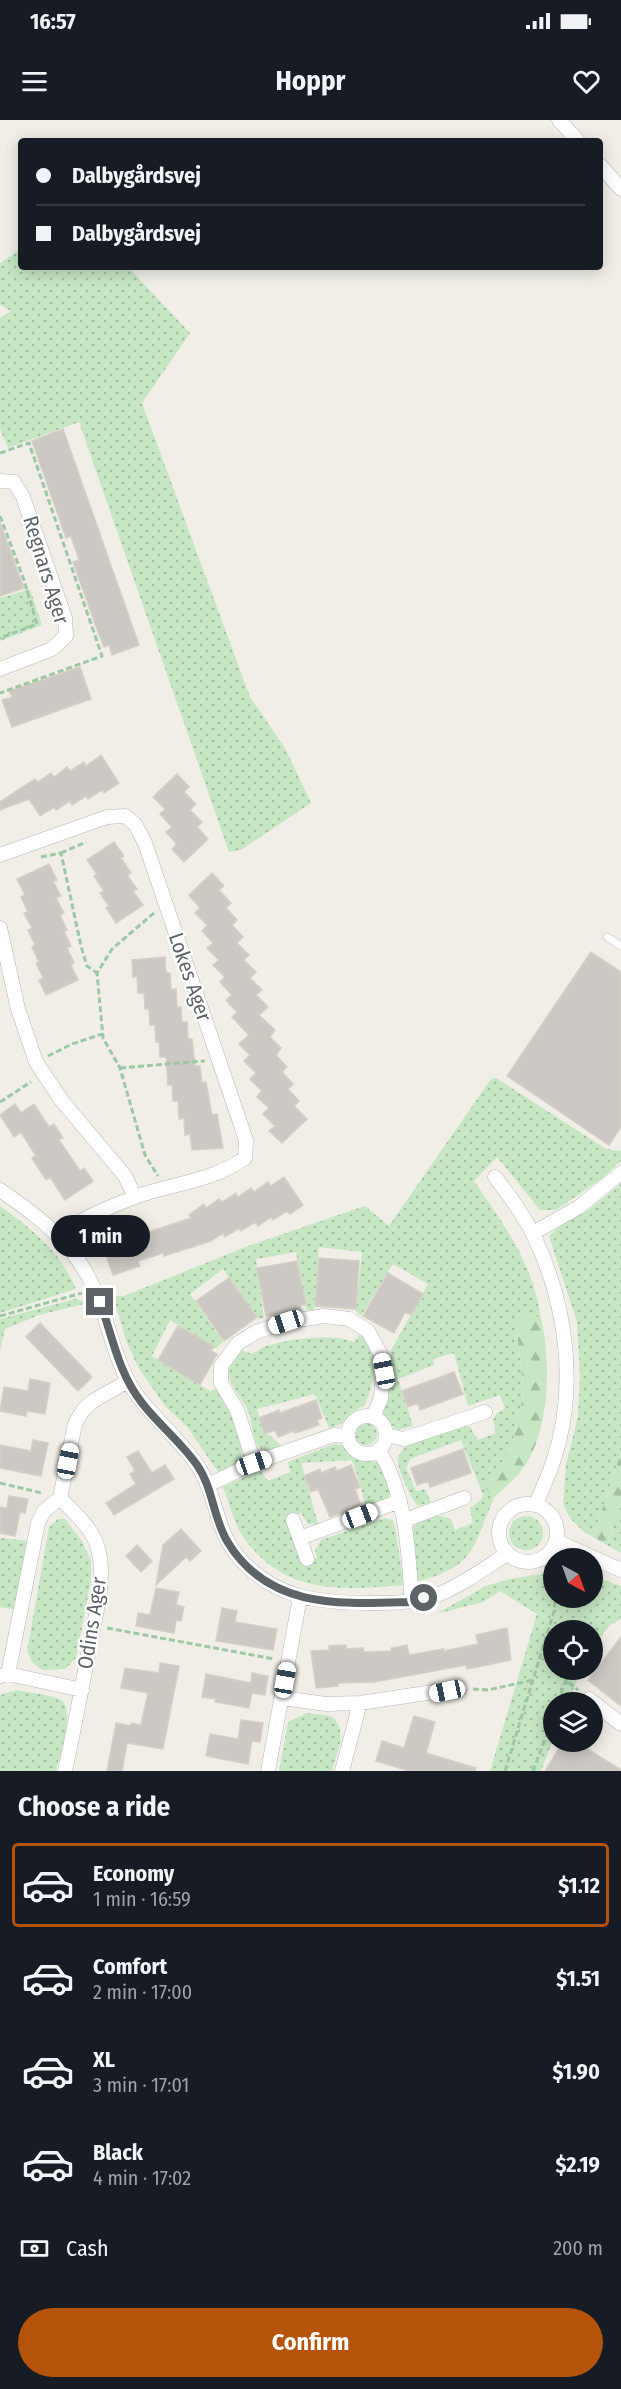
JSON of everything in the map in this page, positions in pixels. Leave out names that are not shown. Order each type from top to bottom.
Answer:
[{"type":"street","points":[[559,120],[575,138]]},
{"type":"street","points":[[603,168],[621,189]]},
{"type":"street","name":"Regnars Ager","points":[[0,481],[14,482],[23,497],[65,618],[66,636],[52,649],[0,669]]},
{"type":"street","name":"Lokes Ager","points":[[0,855],[107,817],[125,816],[135,824],[145,843],[246,1140],[245,1158],[229,1170],[135,1197],[78,1222],[59,1234]]},
{"type":"street","points":[[0,928],[18,1009],[40,1068],[62,1101],[125,1176],[135,1197]]},
{"type":"street","points":[[533,1233],[579,1207],[621,1173]]},
{"type":"street","points":[[495,1177],[516,1204],[533,1233],[551,1276],[563,1322],[567,1369],[564,1416],[556,1450],[536,1505]]},
{"type":"street","points":[[0,1190],[59,1234],[84,1265],[95,1289],[113,1350],[128,1381],[142,1404],[182,1443],[199,1467],[208,1485],[217,1520],[227,1541],[241,1560],[268,1582],[300,1597],[327,1603],[411,1602],[437,1594],[507,1554]]},
{"type":"street","points":[[254,1463],[237,1410],[221,1383],[221,1366],[238,1343],[256,1332],[286,1322],[324,1316],[349,1319],[368,1331],[380,1353],[384,1371],[381,1398],[373,1417]]},
{"type":"street","points":[[60,1498],[75,1424],[83,1410],[93,1401],[128,1381]]},
{"type":"street","points":[[386,1435],[404,1438],[485,1413]]},
{"type":"street","points":[[366,1415],[379,1419],[386,1435],[385,1442],[379,1450],[370,1455],[357,1452],[348,1443],[347,1436],[348,1429],[356,1418],[366,1415]]},
{"type":"street","points":[[208,1485],[254,1463],[334,1435],[347,1436]]},
{"type":"street","points":[[379,1450],[390,1468],[405,1520],[411,1602]]},
{"type":"street","name":"Odins Ager","points":[[65,1771],[82,1690],[94,1626],[101,1564],[98,1547],[86,1524],[60,1498],[44,1511],[38,1523],[4,1675],[82,1690]]},
{"type":"street","points":[[405,1520],[465,1498]]},
{"type":"street","points":[[300,1538],[400,1501]]},
{"type":"street","points":[[536,1505],[551,1515],[555,1523],[556,1541],[552,1549],[541,1558],[531,1562],[522,1562],[507,1554],[502,1546],[499,1537],[502,1518],[517,1506],[536,1505]]},
{"type":"street","points":[[293,1520],[308,1559]]},
{"type":"street","points":[[556,1541],[621,1570]]},
{"type":"street","points":[[268,1771],[300,1597]]},
{"type":"street","points":[[282,1698],[326,1704],[360,1703],[460,1688]]},
{"type":"street","points":[[342,1771],[360,1703]]},
{"type":"street","points":[[603,1709],[621,1724]]},
{"type":"lane","points":[[607,937],[621,946]]},
{"type":"path","points":[[0,516],[24,580],[37,624],[0,638]]},
{"type":"path","points":[[26,846],[41,858],[60,853],[87,966],[97,973]]},
{"type":"path","points":[[165,1188],[145,1155],[120,1068],[102,1034],[97,973],[112,949],[146,918],[166,906]]},
{"type":"path","points":[[0,1102],[72,1044],[102,1034]]},
{"type":"path","points":[[120,1068],[218,1059]]},
{"type":"path","points":[[0,1316],[95,1289]]},
{"type":"path","points":[[0,1483],[60,1498]]},
{"type":"path","points":[[541,1558],[543,1562]]},
{"type":"path","points":[[505,1771],[555,1608]]},
{"type":"path","points":[[94,1626],[288,1662]]},
{"type":"path","points":[[460,1688],[488,1690],[533,1680]]},
{"type":"path","points":[[562,1692],[566,1680],[581,1692]]},
{"type":"path","points":[[533,1771],[543,1744]]},
{"type":"green space","points":[[18,251],[18,270],[131,270],[190,333],[142,403],[250,697],[285,748],[311,803],[241,850],[229,852],[79,422],[8,448],[0,429],[0,318],[11,311],[0,305],[0,263]]},
{"type":"green space","points":[[30,589],[42,625],[0,641],[0,598]]},
{"type":"green space","points":[[496,1078],[606,1149],[621,1151],[621,1161],[601,1179],[556,1210],[540,1210],[497,1157],[474,1181],[516,1245],[531,1280],[541,1318],[525,1314],[516,1325],[524,1392],[512,1446],[486,1489],[494,1498],[476,1542],[461,1562],[451,1569],[417,1582],[411,1529],[424,1519],[435,1516],[451,1519],[455,1530],[473,1523],[470,1508],[481,1500],[483,1495],[461,1440],[410,1459],[406,1468],[416,1491],[425,1489],[431,1502],[418,1506],[401,1472],[398,1463],[399,1456],[406,1446],[463,1425],[470,1427],[478,1440],[496,1433],[493,1420],[497,1413],[505,1408],[500,1395],[468,1406],[454,1353],[433,1359],[434,1365],[398,1379],[413,1426],[397,1430],[385,1418],[381,1407],[388,1377],[390,1352],[428,1284],[393,1264],[361,1316],[356,1311],[362,1252],[319,1247],[314,1310],[307,1310],[296,1252],[256,1259],[264,1318],[259,1319],[223,1269],[190,1294],[223,1342],[216,1348],[170,1320],[152,1356],[210,1391],[219,1388],[238,1424],[242,1453],[239,1463],[218,1472],[188,1428],[165,1406],[138,1367],[126,1340],[113,1296],[124,1296],[248,1246],[365,1206],[389,1226],[491,1079]]},
{"type":"green space","points":[[621,1184],[621,1452],[593,1537],[570,1518],[563,1504],[566,1464],[578,1416],[580,1376],[577,1322],[549,1236],[560,1226],[590,1209]]},
{"type":"green space","points":[[0,1206],[44,1242],[62,1263],[76,1289],[0,1313]]},
{"type":"green space","points":[[75,1299],[83,1301],[84,1304],[39,1315],[5,1329],[0,1351],[0,1319]]},
{"type":"green space","points":[[525,1314],[541,1318],[547,1373],[544,1412],[534,1449],[526,1464],[494,1498],[486,1489],[512,1446],[524,1392],[516,1325],[517,1319]]},
{"type":"green space","points":[[361,1333],[374,1360],[373,1377],[365,1405],[351,1413],[342,1424],[329,1428],[315,1394],[257,1409],[265,1435],[270,1435],[282,1447],[268,1450],[260,1448],[254,1436],[247,1408],[229,1375],[230,1365],[237,1354],[241,1350],[252,1354],[269,1345],[300,1339],[324,1337],[354,1342]]},
{"type":"green space","points":[[366,1423],[374,1426],[377,1434],[374,1442],[366,1445],[358,1442],[355,1434],[358,1426]]},
{"type":"green space","points":[[334,1444],[342,1445],[350,1454],[359,1459],[377,1462],[383,1469],[392,1491],[386,1500],[367,1508],[352,1460],[301,1463],[318,1524],[308,1524],[301,1513],[288,1518],[304,1563],[317,1558],[315,1550],[321,1540],[385,1518],[392,1520],[395,1527],[404,1585],[348,1588],[312,1584],[295,1579],[278,1571],[263,1559],[239,1530],[223,1487],[260,1470],[268,1481],[290,1472],[288,1462]]},
{"type":"green space","points":[[621,1452],[621,1501],[607,1545],[593,1537]]},
{"type":"green space","points":[[621,1501],[621,1553],[607,1545]]},
{"type":"green space","points":[[526,1516],[538,1521],[543,1533],[538,1545],[526,1550],[514,1545],[509,1533],[514,1521]]},
{"type":"green space","points":[[58,1519],[65,1519],[82,1541],[91,1561],[91,1581],[76,1658],[65,1669],[42,1670],[33,1663],[27,1651],[49,1527]]},
{"type":"green space","points":[[0,1538],[30,1541],[16,1610],[0,1607]]},
{"type":"green space","points":[[543,1574],[543,1608],[603,1608],[603,1580],[621,1586],[621,1619],[610,1625],[603,1634],[603,1620],[543,1620],[543,1680],[577,1680],[572,1692],[543,1692],[543,1752],[548,1752],[541,1771],[490,1771],[537,1614],[500,1591],[483,1602],[436,1614],[486,1586]]},
{"type":"green space","points":[[17,1690],[54,1697],[64,1703],[67,1711],[66,1732],[56,1771],[0,1771],[0,1695]]},
{"type":"green space","points":[[307,1713],[331,1716],[339,1728],[341,1735],[339,1749],[332,1771],[279,1771],[288,1722]]},
{"type":"building","points":[[63,429],[139,645],[112,655],[109,645],[104,647],[98,632],[73,562],[79,560],[71,536],[66,538],[32,441]]},
{"type":"building","points":[[0,523],[24,588],[0,596]]},
{"type":"building","points":[[80,667],[91,699],[12,727],[2,700],[12,697],[9,691]]},
{"type":"building","points":[[101,755],[119,783],[104,793],[102,790],[88,799],[86,796],[72,805],[70,801],[40,816],[29,799],[0,810],[0,802],[35,779],[38,782],[51,773],[54,777],[67,767],[70,771],[84,762],[86,766]]},
{"type":"building","points":[[177,774],[189,787],[184,792],[196,804],[190,810],[202,822],[197,827],[208,839],[184,862],[172,849],[177,844],[166,832],[172,827],[160,814],[165,809],[153,797]]},
{"type":"building","points":[[114,842],[124,856],[121,858],[131,873],[127,875],[137,889],[133,891],[143,905],[116,923],[106,908],[109,906],[100,893],[104,891],[94,876],[97,874],[87,860]]},
{"type":"building","points":[[49,864],[57,880],[53,881],[61,896],[56,898],[64,913],[60,915],[71,946],[67,948],[74,963],[71,965],[78,980],[46,995],[39,980],[43,978],[32,947],[35,945],[28,930],[32,928],[24,913],[28,912],[21,897],[25,895],[17,879]]},
{"type":"building","points":[[212,873],[224,886],[219,890],[231,903],[226,908],[237,920],[232,925],[243,937],[237,943],[249,955],[244,960],[256,972],[250,978],[262,990],[256,995],[268,1007],[259,1015],[275,1030],[270,1037],[281,1048],[276,1055],[287,1067],[282,1072],[293,1084],[288,1089],[299,1101],[294,1106],[307,1119],[282,1143],[269,1131],[275,1126],[263,1114],[269,1108],[257,1097],[262,1091],[250,1079],[256,1073],[244,1061],[250,1055],[239,1044],[249,1035],[232,1017],[237,1012],[226,1000],[232,995],[220,982],[225,977],[213,965],[219,960],[207,948],[213,943],[202,931],[207,925],[195,913],[200,908],[189,895]]},
{"type":"building","points":[[591,952],[621,972],[621,1127],[609,1145],[507,1076]]},
{"type":"building","points":[[165,957],[166,973],[170,973],[171,990],[176,989],[177,1007],[181,1007],[182,1022],[187,1022],[188,1039],[192,1039],[195,1066],[200,1066],[202,1083],[206,1082],[212,1115],[217,1114],[223,1148],[192,1150],[190,1134],[185,1135],[184,1118],[179,1119],[178,1101],[173,1101],[172,1085],[168,1085],[166,1057],[160,1057],[155,1025],[150,1025],[149,1009],[145,1009],[144,993],[138,993],[137,976],[133,977],[132,960]]},
{"type":"building","points":[[15,1104],[21,1113],[34,1104],[49,1127],[54,1124],[63,1138],[59,1140],[80,1171],[84,1168],[93,1181],[65,1200],[50,1177],[46,1180],[32,1158],[36,1156],[21,1132],[14,1137],[0,1115]]},
{"type":"building","points":[[284,1177],[303,1205],[290,1214],[287,1211],[273,1220],[271,1217],[258,1226],[255,1222],[225,1237],[223,1233],[211,1241],[164,1256],[163,1253],[138,1261],[140,1266],[113,1275],[103,1247],[130,1238],[128,1233],[144,1227],[146,1233],[191,1218],[189,1215],[204,1204],[206,1208],[219,1199],[222,1202],[236,1193],[238,1197],[251,1188],[254,1192],[268,1182],[271,1186]]},
{"type":"building","points":[[319,1258],[359,1261],[356,1309],[315,1306]]},
{"type":"building","points":[[297,1261],[306,1305],[300,1305],[301,1310],[266,1316],[257,1268]]},
{"type":"building","points":[[388,1273],[423,1294],[411,1315],[405,1312],[394,1333],[363,1316]]},
{"type":"building","points":[[229,1278],[257,1317],[224,1341],[196,1301]]},
{"type":"building","points":[[40,1323],[92,1377],[78,1391],[26,1337]]},
{"type":"building","points":[[178,1326],[215,1347],[210,1350],[217,1354],[200,1385],[158,1360]]},
{"type":"building","points":[[454,1372],[463,1394],[420,1410],[418,1403],[408,1407],[402,1391]]},
{"type":"building","points":[[30,1379],[50,1383],[45,1414],[27,1411],[26,1416],[0,1411],[4,1387],[28,1391]]},
{"type":"building","points":[[316,1400],[322,1418],[317,1420],[319,1425],[278,1437],[275,1430],[265,1434],[259,1418]]},
{"type":"building","points":[[33,1440],[48,1443],[41,1476],[0,1468],[0,1445],[31,1451]]},
{"type":"building","points":[[463,1449],[471,1473],[430,1487],[428,1481],[417,1485],[411,1468]]},
{"type":"building","points":[[138,1451],[152,1473],[165,1465],[174,1479],[114,1515],[106,1503],[136,1484],[130,1474],[135,1471],[127,1457]]},
{"type":"building","points":[[351,1465],[360,1487],[355,1489],[361,1506],[330,1517],[318,1489],[311,1492],[304,1476],[320,1469],[321,1473],[335,1467],[337,1471]]},
{"type":"building","points":[[9,1496],[28,1499],[25,1513],[20,1512],[15,1536],[0,1533],[0,1507],[7,1508]]},
{"type":"building","points":[[181,1529],[201,1551],[190,1561],[186,1557],[156,1585],[163,1545]]},
{"type":"building","points":[[137,1545],[152,1561],[141,1572],[126,1556]]},
{"type":"building","points":[[156,1588],[179,1592],[176,1605],[184,1607],[181,1621],[176,1620],[174,1633],[136,1626],[138,1613],[150,1615]]},
{"type":"building","points":[[222,1608],[237,1611],[235,1622],[277,1629],[273,1650],[216,1641]]},
{"type":"building","points":[[507,1628],[511,1660],[467,1669],[466,1665],[374,1682],[338,1683],[338,1686],[316,1688],[311,1651],[329,1650],[329,1646],[346,1645],[346,1649],[363,1648],[364,1652],[391,1651],[391,1648],[407,1645],[409,1655],[444,1649],[444,1651],[478,1644],[476,1635]]},
{"type":"building","points":[[621,1637],[621,1706],[588,1680],[603,1680],[603,1660]]},
{"type":"building","points":[[160,1663],[179,1666],[163,1749],[127,1743],[122,1771],[107,1771],[116,1723],[130,1726],[131,1723],[141,1725],[148,1693],[121,1688],[125,1668],[159,1673]]},
{"type":"building","points":[[252,1673],[268,1676],[265,1695],[252,1693],[249,1708],[215,1702],[216,1699],[202,1697],[206,1674],[251,1683]]},
{"type":"building","points":[[414,1716],[435,1722],[426,1753],[476,1768],[475,1771],[409,1771],[376,1761],[382,1741],[404,1748]]},
{"type":"building","points":[[241,1720],[263,1723],[260,1742],[252,1741],[248,1764],[206,1756],[210,1734],[238,1739]]},
{"type":"building","points":[[557,1752],[592,1752],[621,1770],[621,1771],[545,1771]]},
{"type":"route","points":[[100,1302],[113,1350],[128,1381],[142,1404],[182,1443],[199,1467],[208,1485],[217,1520],[227,1541],[241,1560],[258,1576],[278,1589],[327,1603],[411,1602],[424,1598]]}]
